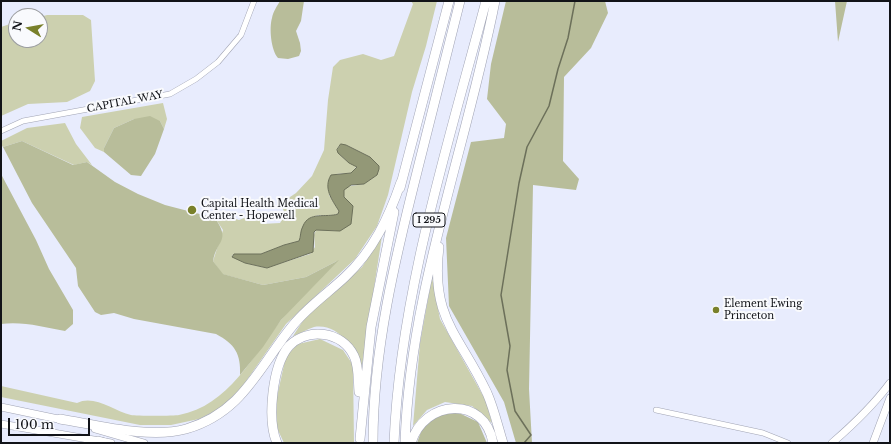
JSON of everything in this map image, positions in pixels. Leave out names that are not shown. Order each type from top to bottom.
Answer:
[{"type":"highway","points":[[360,441],[371,327],[383,263],[401,182],[449,1]]},
{"type":"highway","name":"I 295","points":[[373,443],[379,357],[390,286],[399,241],[460,1]]},
{"type":"highway","name":"I 295","points":[[394,443],[401,359],[420,259],[486,1]]},
{"type":"highway","points":[[406,443],[411,369],[425,288],[495,1]]},
{"type":"highway","points":[[456,162],[440,242],[437,268],[438,294],[448,325],[487,393],[503,443]]},
{"type":"highway","points":[[60,420],[144,432],[167,432],[199,424],[228,408],[250,386],[294,324],[345,277],[362,259],[386,220],[401,182]]},
{"type":"highway","points":[[277,443],[272,429],[270,412],[282,358],[295,341],[305,336],[315,334],[328,335],[339,339],[348,347],[355,357],[358,369],[360,441]]},
{"type":"highway","points":[[412,443],[418,428],[427,417],[451,408],[465,410],[479,418],[489,430],[493,443]]},
{"type":"main road","points":[[832,443],[860,419],[890,383]]},
{"type":"main road","points":[[873,443],[890,398]]},
{"type":"main road","points":[[1,406],[60,420],[144,443]]},
{"type":"main road","points":[[1,424],[112,443]]},
{"type":"street","name":"CAPITAL WAY","points":[[1,131],[23,121],[170,94],[196,79],[218,62],[240,35],[254,1]]},
{"type":"street","points":[[656,410],[764,433],[788,443]]},
{"type":"shaded area","points":[[280,1],[304,1],[301,21],[296,31],[301,51],[299,56],[288,59],[278,58],[271,39],[271,22],[275,9]]},
{"type":"shaded area","points":[[411,1],[437,1],[426,46],[412,92],[388,195],[377,226],[355,259],[286,324],[242,387],[221,408],[199,419],[171,425],[140,425],[1,397],[1,386],[77,403],[84,401],[97,402],[131,415],[170,416],[196,410],[212,401],[226,390],[250,363],[281,320],[301,297],[337,261],[306,277],[263,285],[222,274],[213,261],[223,230],[215,218],[220,213],[239,220],[260,212],[262,224],[280,223],[285,215],[281,203],[296,193],[312,176],[324,150],[328,100],[333,67],[340,60],[363,54],[381,60],[394,56],[413,4]],"holes":[[[346,145],[370,157],[377,175],[364,184],[345,187],[343,193],[353,206],[335,231],[316,230],[314,235],[315,247],[310,254],[266,268],[245,263],[232,256],[234,254],[261,254],[299,241],[306,224],[312,218],[322,215],[338,214],[339,211],[329,195],[329,179],[336,174],[351,173],[357,166],[349,163],[338,153],[338,147]]]},
{"type":"shaded area","points":[[506,1],[605,1],[608,13],[591,48],[564,77],[563,161],[579,179],[576,190],[533,185],[529,389],[532,443],[516,443],[504,402],[449,306],[446,238],[471,142],[504,138],[506,124],[487,99],[491,64]]},
{"type":"shaded area","points":[[835,1],[847,1],[838,42]]},
{"type":"shaded area","points":[[48,15],[83,15],[91,20],[95,81],[90,91],[67,102],[28,104],[1,116],[1,27],[8,25],[8,48],[48,48]]},
{"type":"shaded area","points":[[163,103],[167,119],[164,129],[160,121],[134,119],[114,128],[104,148],[104,152],[95,148],[80,128],[82,117]]},
{"type":"shaded area","points":[[150,116],[160,121],[164,129],[155,154],[141,176],[131,175],[104,152],[104,148],[114,128],[134,119]]},
{"type":"shaded area","points":[[65,123],[76,144],[92,165],[87,162],[74,165],[22,141],[3,147],[1,145],[1,141],[27,128]]},
{"type":"shaded area","points":[[22,141],[73,165],[87,162],[115,182],[138,194],[165,205],[215,218],[222,232],[222,240],[213,261],[223,274],[263,285],[306,277],[339,260],[281,320],[263,347],[240,375],[239,361],[236,350],[223,338],[216,334],[134,319],[114,313],[101,315],[95,312],[78,286],[76,268],[32,203],[3,147]]},
{"type":"shaded area","points":[[341,144],[370,157],[379,166],[377,175],[364,184],[351,185],[344,190],[344,197],[353,206],[351,224],[340,231],[316,230],[314,232],[313,252],[267,268],[245,263],[232,257],[234,254],[261,254],[299,241],[302,228],[309,218],[338,214],[339,211],[329,194],[328,189],[331,175],[351,173],[357,167],[349,163],[338,153],[337,150]]},
{"type":"shaded area","points":[[1,174],[36,240],[49,269],[73,310],[73,324],[65,331],[25,324],[1,324]]},
{"type":"shaded area","points":[[382,236],[362,366],[344,338],[331,329],[314,327],[293,336],[306,316],[362,267]]},
{"type":"shaded area","points":[[432,277],[440,319],[486,401],[492,423],[472,406],[445,402],[427,410],[413,426],[420,343]]},
{"type":"shaded area","points":[[320,339],[343,350],[353,365],[354,443],[284,443],[276,426],[276,401],[286,356],[298,344]]},
{"type":"shaded area","points":[[459,413],[478,422],[487,443],[417,443],[423,426],[442,414]]},
{"type":"waterway","points":[[524,443],[531,435],[515,411],[507,370],[510,346],[501,295],[519,183],[527,147],[549,106],[558,69],[568,38],[575,1]]},
{"type":"place","name":"Capital Health Medical Center - Hopewell","points":[[192,210]]},
{"type":"place","name":"Element Ewing Princeton","points":[[716,310]]}]
